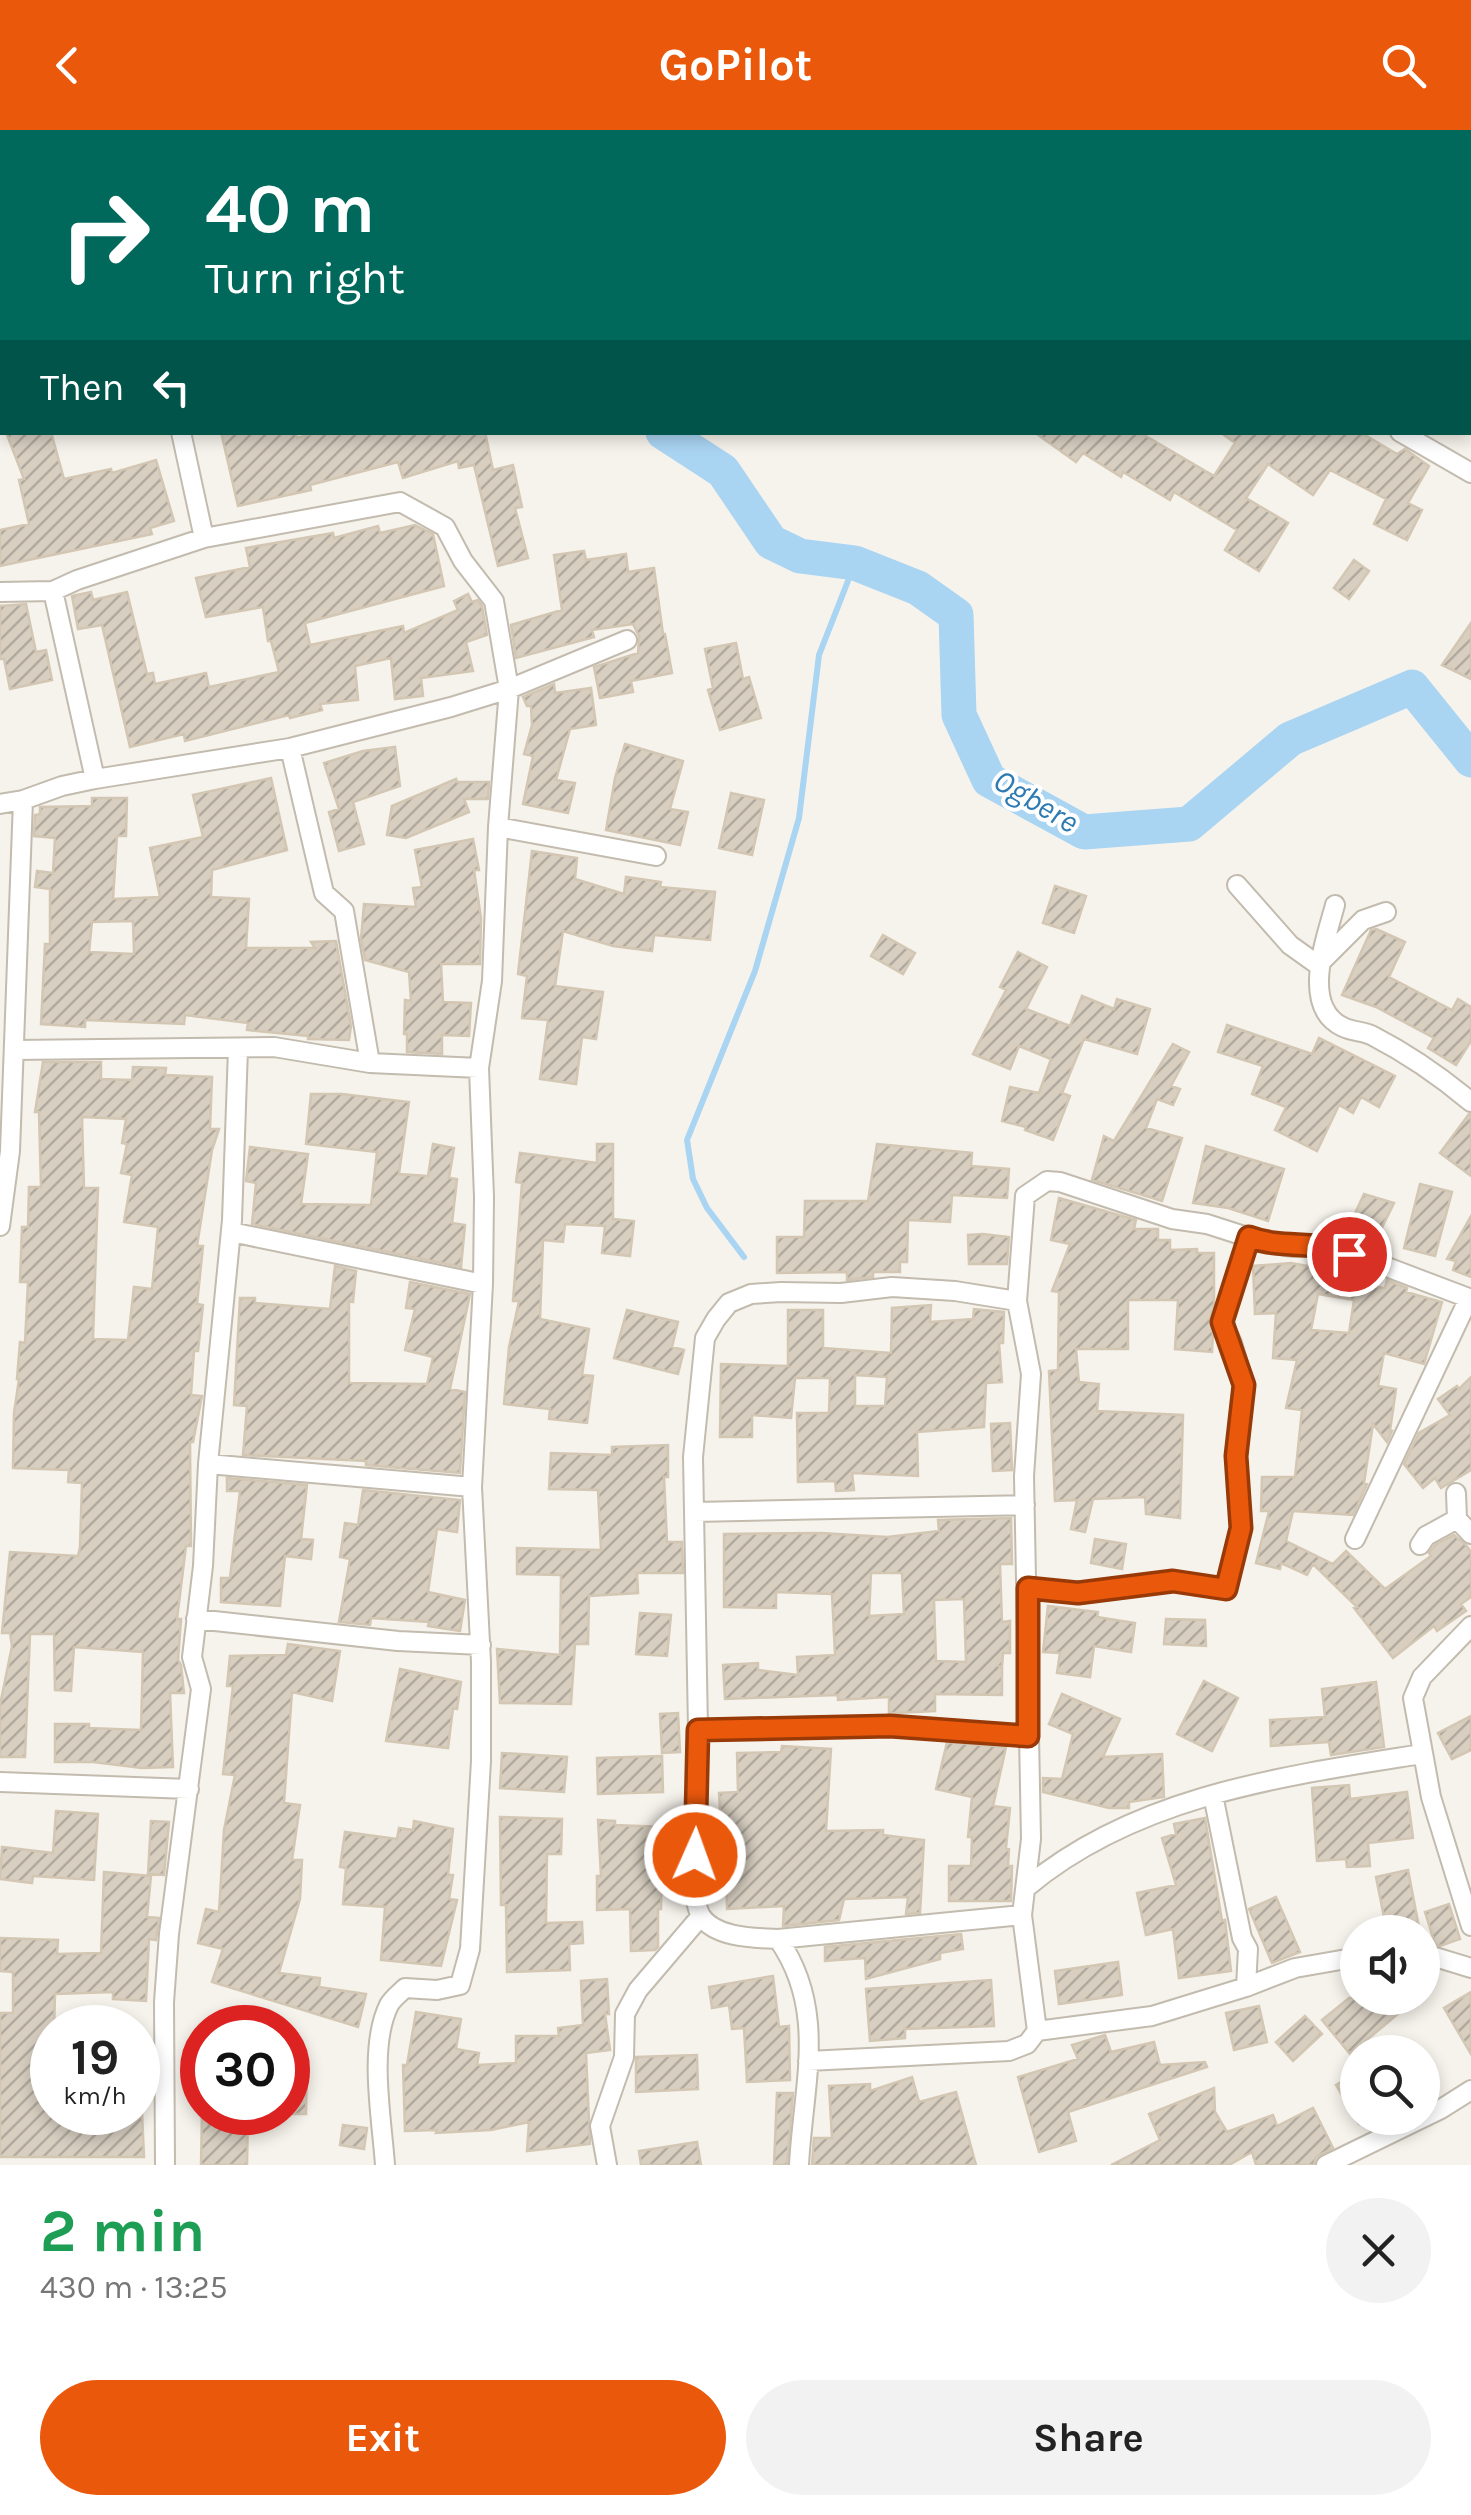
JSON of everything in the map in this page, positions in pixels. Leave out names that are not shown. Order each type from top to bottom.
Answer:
[{"type":"street","points":[[182,435],[204,538]]},
{"type":"street","points":[[1409,435],[1471,473]]},
{"type":"street","points":[[0,592],[53,591],[204,538],[400,502],[445,527],[494,601],[509,690],[498,827],[492,982],[479,1068],[483,1284],[472,1487],[480,1644],[479,1800],[470,1949],[460,1985],[437,1990],[405,1988],[389,2004],[380,2040],[379,2091],[386,2165]]},
{"type":"street","points":[[53,591],[96,779]]},
{"type":"street","points":[[0,804],[96,779],[290,748],[451,708],[509,690],[627,640]]},
{"type":"street","points":[[290,748],[324,894],[344,911],[370,1063]]},
{"type":"street","points":[[0,1226],[10,1152],[23,800]]},
{"type":"street","points":[[498,827],[656,856]]},
{"type":"street","points":[[1237,885],[1290,945],[1318,964]]},
{"type":"street","points":[[1335,905],[1318,964],[1322,1006],[1341,1027],[1370,1034],[1437,1074],[1471,1102]]},
{"type":"street","points":[[1318,964],[1363,920],[1386,912]]},
{"type":"street","points":[[14,1050],[274,1046],[370,1063],[479,1068]]},
{"type":"street","points":[[165,2165],[164,2002],[200,1688],[192,1656],[231,1232],[238,1049]]},
{"type":"street","points":[[808,2061],[1009,2052],[1028,2044],[1037,2032],[1022,1914],[1031,1839],[1025,1506],[1031,1374],[1017,1301],[1022,1203],[1030,1190],[1048,1181],[1108,1196],[1172,1220],[1207,1224],[1294,1247],[1328,1245],[1470,1299],[1355,1539]]},
{"type":"street","points":[[231,1232],[483,1284]]},
{"type":"street","points":[[1028,1588],[1078,1593],[1173,1581],[1226,1589],[1241,1528],[1236,1456],[1244,1385],[1222,1322],[1249,1237]]},
{"type":"street","points":[[1017,1301],[892,1287],[841,1293],[750,1294],[729,1303],[705,1338],[693,1458],[698,1730],[694,1892],[701,1916],[726,1933],[778,1939],[1022,1914]]},
{"type":"street","points":[[208,1464],[472,1487]]},
{"type":"street","points":[[1456,1494],[1457,1518],[1471,1534]]},
{"type":"street","points":[[694,1512],[1025,1506]]},
{"type":"street","points":[[1420,1545],[1426,1536],[1457,1518]]},
{"type":"street","points":[[196,1619],[398,1640],[480,1644]]},
{"type":"street","points":[[1471,1626],[1422,1677],[1412,1698],[1431,1797],[1471,1926]]},
{"type":"street","points":[[698,1730],[890,1726],[1028,1736]]},
{"type":"street","points":[[1027,1887],[1058,1860],[1138,1819],[1213,1795],[1318,1771],[1422,1754]]},
{"type":"street","points":[[0,1782],[189,1789]]},
{"type":"street","points":[[1213,1795],[1242,1938],[1248,1949],[1246,1988]]},
{"type":"street","points":[[607,2165],[600,2126],[624,2057],[626,2014],[638,1990],[701,1916]]},
{"type":"street","points":[[778,1939],[794,1960],[802,1981],[808,2018],[800,2165]]},
{"type":"street","points":[[1440,1959],[1471,1968]]},
{"type":"street","points":[[1037,2032],[1152,2016],[1246,1988],[1295,1968],[1340,1960]]},
{"type":"street","points":[[1326,2165],[1441,2109],[1471,2090]]},
{"type":"building","points":[[7,435],[52,435],[64,479],[111,469],[112,473],[156,460],[174,521],[150,528],[152,534],[0,566],[0,530],[29,524],[19,480],[24,479]]},
{"type":"building","points":[[222,435],[486,435],[493,470],[513,465],[522,507],[515,508],[528,558],[498,566],[474,465],[459,468],[458,461],[403,478],[398,462],[310,485],[311,490],[238,506]]},
{"type":"building","points":[[1038,435],[1144,435],[1214,476],[1235,443],[1224,435],[1365,435],[1397,454],[1405,449],[1429,466],[1408,503],[1422,510],[1407,540],[1374,524],[1386,499],[1330,470],[1313,495],[1268,464],[1246,498],[1288,523],[1259,571],[1225,550],[1237,530],[1174,492],[1170,500],[1123,472],[1121,477],[1083,453],[1076,462]]},
{"type":"building","points":[[415,525],[433,534],[444,586],[305,623],[310,645],[403,626],[404,633],[458,610],[454,601],[468,594],[472,602],[478,600],[482,606],[487,635],[466,642],[473,671],[421,678],[423,696],[395,699],[391,658],[355,666],[358,700],[320,704],[322,710],[185,741],[184,734],[130,747],[102,625],[78,629],[72,596],[91,592],[93,600],[127,592],[147,674],[153,673],[155,684],[206,673],[209,687],[279,672],[268,641],[263,607],[206,617],[196,578],[250,567],[246,548],[333,533],[334,538],[378,526],[380,533]]},
{"type":"building","points":[[584,551],[586,560],[626,554],[628,572],[654,568],[672,673],[631,681],[633,692],[600,698],[594,667],[638,653],[639,636],[633,624],[592,630],[594,637],[516,658],[511,625],[562,610],[554,555]]},
{"type":"building","points":[[1354,560],[1369,571],[1349,599],[1334,588]]},
{"type":"building","points":[[26,604],[36,652],[46,650],[52,680],[10,689],[4,659],[0,659],[0,606]]},
{"type":"building","points":[[1471,623],[1471,679],[1442,665]]},
{"type":"building","points":[[736,643],[743,679],[749,677],[761,718],[720,730],[708,690],[713,688],[705,649]]},
{"type":"building","points":[[554,684],[555,693],[591,688],[596,725],[570,729],[556,780],[575,783],[568,813],[523,804],[533,756],[524,754],[532,725],[531,706],[523,697]]},
{"type":"building","points":[[625,744],[683,761],[670,809],[688,812],[680,845],[606,830]]},
{"type":"building","points":[[395,747],[400,786],[353,802],[364,844],[339,851],[329,812],[339,809],[324,763],[363,751]]},
{"type":"building","points":[[271,778],[287,850],[212,870],[211,897],[249,899],[246,948],[315,948],[311,942],[336,941],[351,1026],[349,1040],[308,1039],[247,1030],[248,1023],[185,1015],[184,1024],[85,1020],[85,1027],[41,1024],[45,944],[50,944],[50,889],[35,887],[37,871],[53,873],[55,838],[34,836],[35,815],[40,814],[40,807],[92,806],[92,798],[127,798],[126,836],[117,836],[113,899],[160,897],[150,848],[203,837],[193,795]],"holes":[[[133,921],[134,954],[89,952],[92,922]]]},
{"type":"building","points":[[456,779],[489,782],[488,799],[464,799],[469,812],[406,838],[387,835],[392,806]]},
{"type":"building","points":[[731,793],[764,800],[752,855],[719,848]]},
{"type":"building","points":[[473,839],[479,870],[474,870],[481,918],[480,964],[441,964],[443,1002],[471,1003],[469,1036],[442,1035],[442,1054],[407,1052],[404,1034],[405,1000],[411,1001],[409,972],[365,960],[361,939],[364,904],[416,907],[413,888],[422,887],[415,850]]},
{"type":"building","points":[[532,851],[577,858],[575,879],[624,894],[626,877],[661,882],[660,887],[715,892],[710,940],[654,935],[652,951],[613,946],[563,931],[555,986],[603,992],[596,1039],[582,1037],[576,1084],[540,1079],[548,1020],[522,1018],[527,976],[518,974]]},
{"type":"building","points":[[1055,886],[1086,896],[1074,933],[1043,923]]},
{"type":"building","points":[[1371,930],[1405,942],[1389,977],[1452,1010],[1458,999],[1471,1007],[1471,1041],[1456,1065],[1428,1048],[1434,1038],[1376,1007],[1342,995]]},
{"type":"building","points":[[883,935],[915,953],[903,974],[871,956]]},
{"type":"building","points":[[1018,952],[1047,967],[1026,1009],[1070,1026],[1082,996],[1114,1009],[1117,999],[1150,1009],[1137,1054],[1084,1039],[1062,1093],[1070,1096],[1053,1140],[1002,1121],[1010,1087],[1039,1093],[1051,1059],[1019,1046],[1010,1069],[973,1054],[1006,990],[1000,987]]},
{"type":"building","points":[[1227,1025],[1312,1054],[1319,1038],[1395,1076],[1379,1107],[1361,1097],[1353,1113],[1339,1105],[1317,1151],[1275,1130],[1286,1107],[1252,1094],[1263,1066],[1218,1052]]},
{"type":"building","points":[[1173,1044],[1189,1052],[1171,1086],[1180,1089],[1173,1105],[1157,1099],[1146,1128],[1182,1138],[1162,1201],[1092,1180],[1104,1136],[1114,1141]]},
{"type":"building","points":[[43,1062],[101,1062],[101,1079],[132,1080],[133,1067],[166,1068],[165,1075],[212,1077],[210,1129],[219,1129],[197,1246],[203,1246],[197,1304],[203,1305],[191,1395],[202,1396],[190,1442],[191,1546],[186,1546],[177,1619],[181,1619],[178,1660],[184,1693],[170,1693],[173,1767],[55,1762],[55,1724],[141,1730],[143,1652],[74,1647],[71,1691],[55,1690],[54,1634],[30,1634],[25,1757],[0,1757],[0,1705],[12,1646],[10,1633],[2,1633],[10,1552],[78,1556],[80,1547],[82,1483],[68,1482],[69,1470],[13,1468],[14,1413],[20,1342],[25,1343],[28,1282],[20,1282],[22,1227],[28,1227],[29,1187],[41,1187],[39,1112],[35,1112]],"holes":[[[82,1117],[126,1119],[122,1143],[127,1144],[121,1173],[132,1175],[124,1222],[158,1227],[152,1289],[134,1287],[128,1340],[93,1339],[98,1188],[84,1188]]]},
{"type":"building","points":[[311,1094],[409,1102],[399,1174],[428,1176],[433,1144],[454,1148],[449,1178],[457,1179],[452,1223],[465,1225],[461,1267],[252,1224],[256,1183],[246,1181],[250,1147],[308,1154],[301,1204],[371,1205],[377,1152],[306,1144]]},
{"type":"building","points":[[1471,1114],[1471,1176],[1440,1153]]},
{"type":"building","points":[[597,1144],[613,1144],[613,1219],[634,1221],[630,1256],[602,1253],[605,1226],[565,1224],[563,1242],[543,1240],[540,1319],[589,1329],[582,1375],[593,1376],[587,1423],[549,1419],[550,1409],[504,1404],[509,1347],[519,1301],[513,1301],[522,1183],[516,1182],[520,1153],[597,1163]]},
{"type":"building","points":[[877,1144],[972,1153],[971,1166],[1009,1169],[1007,1198],[952,1195],[950,1222],[908,1220],[907,1262],[900,1262],[900,1272],[873,1272],[873,1277],[847,1280],[847,1272],[777,1273],[777,1237],[804,1237],[805,1201],[868,1201]]},
{"type":"building","points":[[1206,1146],[1284,1169],[1268,1221],[1228,1208],[1193,1203]]},
{"type":"building","points":[[1420,1184],[1452,1192],[1435,1256],[1404,1248]]},
{"type":"building","points":[[1364,1194],[1394,1203],[1372,1248],[1344,1237]]},
{"type":"building","points":[[1059,1198],[1136,1220],[1134,1229],[1158,1229],[1158,1240],[1170,1240],[1170,1250],[1214,1253],[1212,1352],[1175,1349],[1178,1300],[1128,1300],[1128,1349],[1076,1349],[1079,1382],[1099,1384],[1097,1411],[1183,1415],[1180,1518],[1146,1514],[1145,1497],[1093,1499],[1085,1532],[1071,1529],[1077,1500],[1055,1501],[1049,1371],[1058,1370],[1059,1292],[1052,1291],[1070,1244],[1051,1240]]},
{"type":"building","points":[[1471,1216],[1471,1277],[1453,1270],[1456,1261],[1447,1259]]},
{"type":"building","points":[[968,1235],[1009,1237],[1007,1264],[969,1264]]},
{"type":"building","points":[[1291,1263],[1341,1272],[1339,1282],[1385,1288],[1387,1280],[1407,1288],[1406,1292],[1442,1302],[1424,1364],[1384,1353],[1378,1386],[1396,1389],[1392,1431],[1387,1442],[1373,1424],[1364,1483],[1367,1484],[1353,1515],[1293,1511],[1286,1541],[1333,1564],[1346,1551],[1385,1589],[1431,1556],[1435,1545],[1454,1535],[1466,1545],[1471,1552],[1471,1597],[1461,1604],[1466,1611],[1437,1631],[1434,1626],[1393,1658],[1354,1608],[1357,1607],[1313,1564],[1307,1575],[1281,1563],[1280,1569],[1256,1563],[1269,1511],[1261,1511],[1262,1477],[1295,1477],[1302,1410],[1286,1408],[1297,1360],[1273,1358],[1276,1313],[1255,1314],[1253,1266]],"holes":[[[1318,1294],[1354,1300],[1349,1333],[1311,1330]]]},
{"type":"building","points":[[335,1266],[356,1271],[353,1302],[349,1301],[349,1383],[427,1384],[433,1357],[405,1350],[415,1309],[406,1308],[410,1282],[470,1294],[450,1389],[465,1392],[460,1473],[366,1465],[366,1461],[243,1455],[247,1406],[234,1405],[240,1298],[255,1298],[255,1303],[330,1309]]},
{"type":"building","points":[[931,1305],[930,1322],[973,1319],[974,1309],[1004,1312],[1003,1343],[999,1343],[1002,1382],[986,1383],[984,1427],[917,1432],[918,1476],[852,1473],[854,1490],[836,1491],[835,1481],[798,1482],[797,1413],[829,1413],[830,1378],[795,1378],[791,1418],[752,1415],[752,1437],[720,1437],[721,1364],[788,1366],[788,1310],[823,1310],[823,1348],[891,1353],[892,1308]],"holes":[[[855,1375],[887,1377],[885,1406],[855,1406]]]},
{"type":"building","points":[[627,1310],[678,1322],[672,1347],[684,1350],[678,1374],[614,1358]]},
{"type":"building","points":[[1471,1377],[1471,1470],[1441,1488],[1435,1478],[1423,1488],[1404,1464],[1419,1433],[1450,1415],[1438,1399],[1457,1386],[1459,1389]]},
{"type":"building","points":[[1010,1423],[1012,1470],[993,1471],[991,1424]]},
{"type":"building","points":[[668,1445],[668,1477],[664,1477],[667,1542],[682,1542],[683,1573],[637,1573],[638,1593],[589,1596],[588,1644],[575,1644],[571,1704],[500,1703],[497,1649],[560,1655],[561,1575],[517,1574],[517,1548],[601,1550],[598,1490],[549,1489],[551,1453],[612,1455],[612,1447]]},
{"type":"building","points":[[227,1478],[307,1485],[301,1539],[313,1540],[311,1559],[285,1556],[280,1606],[221,1602],[221,1578],[230,1578],[240,1491],[227,1491]]},
{"type":"building","points":[[363,1490],[460,1500],[457,1532],[437,1529],[428,1592],[465,1600],[460,1631],[428,1626],[429,1622],[371,1618],[370,1625],[339,1622],[350,1559],[340,1557],[345,1523],[358,1525]]},
{"type":"building","points":[[1011,1518],[1012,1564],[1000,1564],[1002,1622],[1010,1621],[1010,1653],[1003,1653],[1002,1667],[998,1666],[1002,1668],[1002,1695],[935,1694],[935,1711],[895,1713],[889,1713],[889,1697],[725,1699],[723,1665],[758,1663],[758,1670],[798,1675],[797,1657],[835,1655],[832,1594],[776,1592],[776,1608],[724,1607],[724,1534],[887,1537],[939,1531],[938,1520]],"holes":[[[871,1573],[902,1573],[904,1614],[869,1616]],[[964,1599],[966,1662],[936,1661],[934,1600]]]},
{"type":"building","points":[[1095,1539],[1126,1544],[1122,1569],[1091,1563]]},
{"type":"building","points":[[1048,1606],[1098,1612],[1097,1617],[1135,1623],[1131,1652],[1094,1646],[1090,1677],[1057,1673],[1060,1653],[1043,1652]]},
{"type":"building","points":[[640,1613],[671,1615],[667,1656],[636,1654]]},
{"type":"building","points":[[1166,1619],[1205,1620],[1206,1646],[1164,1644]]},
{"type":"building","points":[[288,1644],[340,1651],[332,1701],[292,1692],[284,1803],[300,1805],[292,1860],[302,1860],[300,1899],[279,1973],[320,1978],[319,1987],[366,1994],[358,2027],[310,2012],[310,2005],[287,2005],[212,1982],[223,1949],[198,1943],[206,1909],[219,1912],[224,1830],[235,1775],[223,1774],[233,1686],[227,1686],[230,1656],[286,1655]]},
{"type":"building","points":[[400,1669],[461,1682],[448,1748],[386,1741]]},
{"type":"building","points":[[1204,1681],[1238,1698],[1212,1751],[1177,1734]]},
{"type":"building","points":[[1376,1682],[1384,1747],[1331,1755],[1329,1742],[1271,1746],[1270,1720],[1325,1717],[1322,1689]]},
{"type":"building","points":[[1062,1694],[1120,1719],[1103,1757],[1162,1754],[1164,1797],[1129,1802],[1129,1808],[1109,1808],[1043,1792],[1043,1778],[1062,1779],[1073,1734],[1049,1724]]},
{"type":"building","points":[[678,1713],[680,1752],[662,1753],[660,1714]]},
{"type":"building","points":[[1471,1716],[1471,1750],[1452,1759],[1438,1733]]},
{"type":"building","points":[[947,1742],[1006,1747],[993,1806],[1010,1808],[1006,1848],[1008,1866],[1012,1866],[1011,1901],[949,1901],[949,1866],[971,1866],[972,1837],[968,1837],[972,1797],[936,1789]]},
{"type":"building","points":[[782,1746],[831,1749],[826,1831],[883,1830],[883,1835],[924,1840],[920,1913],[906,1914],[908,1897],[844,1899],[839,1920],[783,1926],[784,1906],[727,1909],[725,1828],[721,1828],[719,1793],[738,1792],[737,1753],[781,1752]]},
{"type":"building","points":[[502,1753],[567,1757],[564,1792],[500,1788]]},
{"type":"building","points":[[662,1756],[663,1792],[598,1794],[597,1758]]},
{"type":"building","points":[[1349,1785],[1350,1799],[1407,1792],[1413,1838],[1368,1843],[1370,1866],[1347,1867],[1346,1859],[1317,1861],[1312,1788]]},
{"type":"building","points":[[56,1811],[98,1814],[94,1880],[33,1876],[32,1883],[0,1879],[2,1847],[53,1853]]},
{"type":"building","points":[[500,1817],[562,1819],[561,1854],[547,1854],[546,1923],[582,1922],[583,1943],[569,1944],[570,1970],[507,1972]]},
{"type":"building","points":[[1205,1818],[1231,1971],[1179,1978],[1173,1929],[1146,1935],[1137,1893],[1176,1885],[1162,1838],[1176,1834],[1174,1824]]},
{"type":"building","points":[[598,1820],[615,1821],[615,1825],[663,1827],[661,1909],[655,1950],[631,1951],[630,1909],[597,1910],[597,1876],[601,1876]]},
{"type":"building","points":[[151,1821],[169,1822],[164,1875],[148,1874]]},
{"type":"building","points":[[414,1821],[453,1829],[449,1899],[457,1900],[441,1966],[381,1960],[385,1907],[343,1904],[346,1868],[340,1867],[345,1832],[397,1839],[399,1828],[413,1830]]},
{"type":"building","points":[[1408,1870],[1417,1915],[1384,1915],[1376,1877]]},
{"type":"building","points":[[104,1872],[151,1876],[147,1917],[159,1918],[156,1940],[149,1939],[146,2001],[113,1999],[113,1992],[55,1994],[55,2005],[30,2005],[30,2135],[143,2135],[144,2157],[0,2157],[0,2013],[13,2013],[13,1972],[0,1971],[0,1938],[58,1940],[57,1954],[101,1953]]},
{"type":"building","points":[[1276,1897],[1300,1952],[1272,1963],[1249,1909]]},
{"type":"building","points":[[1449,1904],[1460,1939],[1440,1946],[1440,1915],[1425,1912]]},
{"type":"building","points":[[961,1934],[963,1949],[866,1979],[865,1958],[825,1961],[825,1947]]},
{"type":"building","points":[[1118,1962],[1122,1995],[1059,2004],[1055,1971]]},
{"type":"building","points":[[773,1976],[779,2027],[789,2026],[790,2080],[747,2082],[744,2028],[732,2029],[729,2005],[712,2008],[709,1987]]},
{"type":"building","points":[[607,1979],[609,2014],[605,2014],[610,2050],[586,2053],[590,2144],[527,2151],[529,2122],[491,2130],[405,2131],[403,2065],[407,2065],[416,2012],[461,2019],[456,2049],[479,2053],[477,2065],[516,2063],[516,2036],[559,2036],[558,2028],[583,2025],[581,1981]]},
{"type":"building","points":[[991,1980],[994,2026],[905,2029],[905,2038],[870,2041],[866,1989]]},
{"type":"building","points":[[1471,1992],[1471,2054],[1444,2008]]},
{"type":"building","points":[[1340,2005],[1340,2015],[1397,2015],[1373,2035],[1340,2035],[1340,2042],[1322,2020]]},
{"type":"building","points":[[1259,2006],[1267,2042],[1234,2050],[1226,2013]]},
{"type":"building","points":[[1305,2016],[1322,2034],[1293,2061],[1276,2042]]},
{"type":"building","points":[[1105,2035],[1111,2052],[1154,2042],[1160,2065],[1205,2062],[1207,2067],[1068,2112],[1076,2141],[1039,2152],[1018,2077],[1078,2059],[1072,2045]]},
{"type":"building","points":[[697,2055],[698,2089],[636,2092],[636,2057]]},
{"type":"building","points":[[912,2077],[919,2102],[956,2092],[976,2165],[812,2165],[814,2138],[832,2138],[829,2086],[870,2084],[870,2091]]},
{"type":"building","points":[[1214,2088],[1215,2112],[1227,2132],[1273,2115],[1277,2126],[1313,2108],[1333,2148],[1316,2157],[1314,2165],[1256,2165],[1252,2152],[1229,2165],[1111,2165],[1160,2140],[1149,2114]]},
{"type":"building","points":[[777,2093],[793,2093],[787,2165],[774,2165]]},
{"type":"building","points":[[343,2125],[367,2128],[364,2149],[340,2145]]},
{"type":"building","points":[[202,2135],[248,2135],[247,2165],[201,2165]]},
{"type":"building","points":[[697,2142],[701,2165],[641,2165],[639,2151]]},
{"type":"waterway","name":"Ogbere","points":[[668,435],[723,471],[771,542],[800,556],[855,563],[918,588],[956,615],[959,715],[989,780],[1084,832],[1189,824],[1290,739],[1412,687],[1471,760]]},
{"type":"waterway","points":[[744,1257],[707,1208],[693,1179],[687,1140],[755,971],[799,818],[819,655],[855,563]]},
{"type":"route","points":[[695,1855],[698,1730],[890,1726],[1028,1736],[1028,1588],[1078,1593],[1173,1581],[1226,1589],[1241,1528],[1236,1456],[1244,1385],[1222,1322],[1240,1259],[1249,1237],[1294,1247],[1328,1245],[1349,1254]]}]
